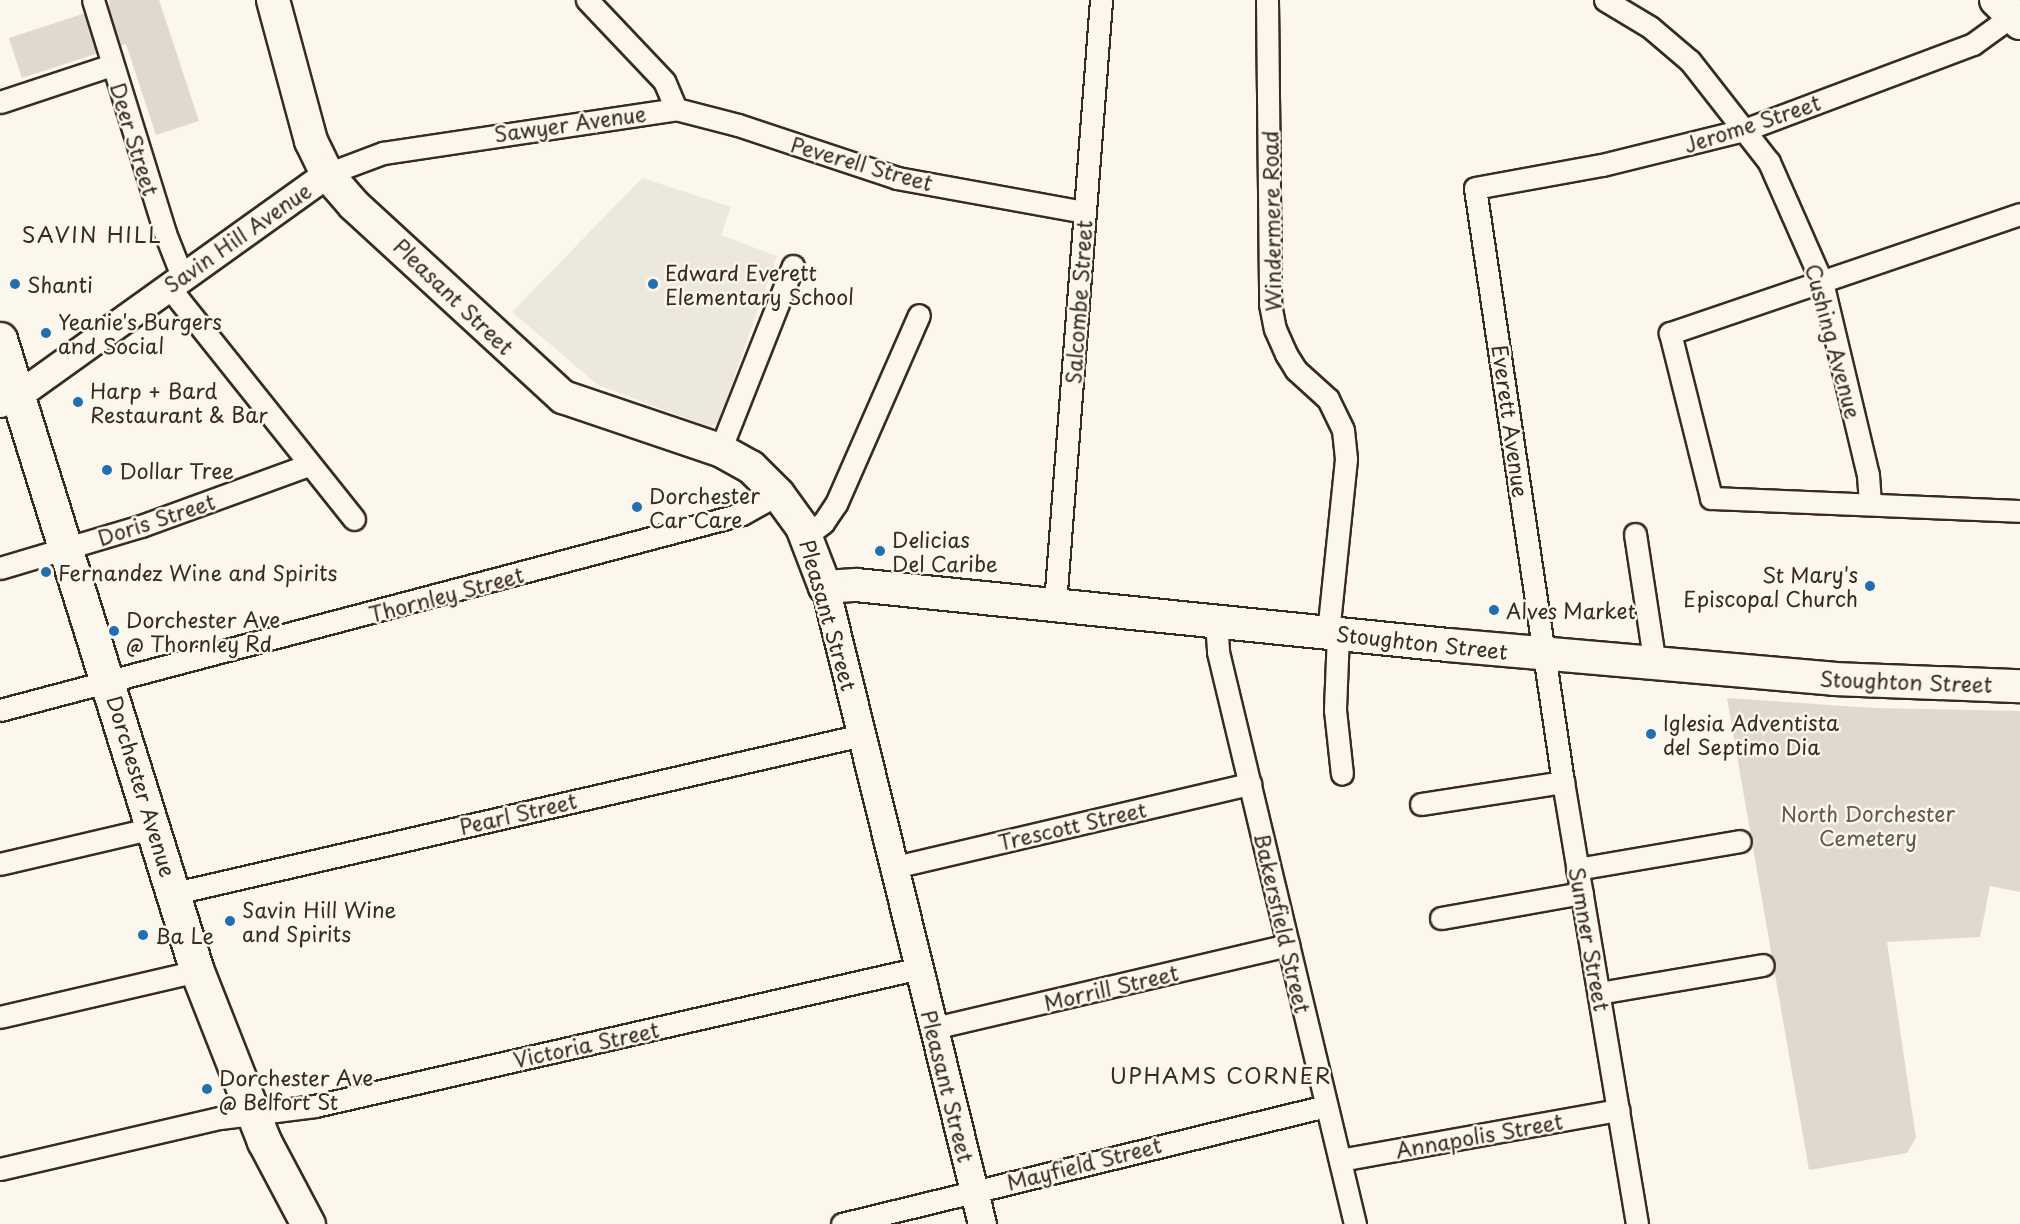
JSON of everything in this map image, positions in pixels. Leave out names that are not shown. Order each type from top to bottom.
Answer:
[{"type":"main road","name":"Pleasant Street","points":[[273,0],[310,141],[327,174],[354,205],[562,397],[720,450],[751,467],[778,494],[807,535],[825,587]]},
{"type":"main road","name":"Dorchester Avenue","points":[[0,339],[9,399],[65,548],[110,683],[197,971],[252,1113],[308,1224]]},
{"type":"main road","name":"Stoughton Street","points":[[825,587],[848,584],[1333,634],[1853,681],[2020,686]]},
{"type":"street","name":"Deer Street","points":[[93,0],[175,281],[309,465],[354,519]]},
{"type":"street","name":"Sawyer Avenue","points":[[327,174],[383,153],[676,109],[664,81],[587,0]]},
{"type":"street","name":"Salcombe Street","points":[[1055,604],[1101,0]]},
{"type":"street","name":"Windermere Road","points":[[1268,0],[1270,304],[1275,329],[1286,354],[1296,370],[1329,399],[1343,430],[1346,459],[1333,634],[1335,710],[1342,774]]},
{"type":"street","name":"Cushing Avenue","points":[[1605,0],[1650,27],[1690,61],[1747,129],[1793,209],[1822,282],[1868,475],[1870,504]]},
{"type":"street","name":"Jerome Street","points":[[1475,188],[1602,165],[1747,129],[1973,44],[2012,12]]},
{"type":"street","points":[[0,102],[112,65]]},
{"type":"street","name":"Peverell Street","points":[[676,109],[738,125],[897,178],[1085,212]]},
{"type":"street","name":"Savin Hill Avenue","points":[[9,399],[327,174]]},
{"type":"street","name":"Everett Avenue","points":[[1475,188],[1543,654]]},
{"type":"street","points":[[2019,217],[1670,333],[1711,498],[2020,511]]},
{"type":"street","points":[[720,450],[793,266]]},
{"type":"street","points":[[807,535],[823,523],[836,504],[919,315]]},
{"type":"street","name":"Doris Street","points":[[0,568],[141,526],[309,465]]},
{"type":"street","name":"Thornley Street","points":[[0,710],[110,683],[742,513],[778,494]]},
{"type":"street","points":[[1635,534],[1655,664]]},
{"type":"street","name":"Pleasant Street","points":[[825,587],[982,1224]]},
{"type":"street","name":"Bakersfield Street","points":[[1216,621],[1218,652],[1354,1224]]},
{"type":"street","name":"Sumner Street","points":[[1543,654],[1637,1224]]},
{"type":"street","name":"Pearl Street","points":[[175,893],[862,735]]},
{"type":"street","points":[[1421,804],[1563,782]]},
{"type":"street","name":"Trescott Street","points":[[895,867],[1250,784]]},
{"type":"street","points":[[0,864],[154,828]]},
{"type":"street","points":[[1577,869],[1740,841]]},
{"type":"street","points":[[1441,918],[1582,893]]},
{"type":"street","name":"Morrill Street","points":[[934,1028],[1288,945]]},
{"type":"street","points":[[1599,993],[1763,964]]},
{"type":"street","name":"Victoria Street","points":[[0,1169],[252,1113],[315,1106],[920,968]]},
{"type":"street","points":[[0,1017],[197,971]]},
{"type":"street","name":"Mayfield Street","points":[[842,1224],[1326,1106]]},
{"type":"street","name":"Annapolis Street","points":[[1340,1160],[1619,1110]]},
{"type":"shaded area","name":"Edward Everett Elementary School","points":[[642,178],[731,207],[721,235],[777,256],[718,423],[710,427],[598,385],[512,312]]},
{"type":"green space","points":[[109,0],[159,0],[199,121],[156,135],[126,44],[22,78],[9,38],[110,5]]},
{"type":"green space","name":"North Dorchester Cemetery","points":[[1727,698],[1874,708],[2020,711],[2020,892],[1990,886],[1980,937],[1887,942],[1916,1138],[1907,1153],[1809,1170]]},
{"type":"place","name":"Shanti","points":[[15,284]]},
{"type":"place","name":"Edward Everett Elementary School","points":[[653,284]]},
{"type":"place","name":"Yeanie's Burgers and Social","points":[[46,333]]},
{"type":"place","name":"Harp + Bard Restaurant & Bar","points":[[78,402]]},
{"type":"place","name":"Dollar Tree","points":[[107,470]]},
{"type":"place","name":"Dorchester Car Care","points":[[637,507]]},
{"type":"place","name":"Delicias Del Caribe","points":[[880,551]]},
{"type":"place","name":"Fernandez Wine and Spirits","points":[[46,572]]},
{"type":"place","name":"St Mary's Episcopal Church","points":[[1870,586]]},
{"type":"place","name":"Alves Market","points":[[1494,610]]},
{"type":"place","name":"Dorchester Ave @ Thornley Rd","points":[[114,631]]},
{"type":"place","name":"Iglesia Adventista del Septimo Dia","points":[[1651,734]]},
{"type":"place","name":"Savin Hill Wine and Spirits","points":[[230,921]]},
{"type":"place","name":"Ba Le","points":[[143,935]]},
{"type":"place","name":"Dorchester Ave @ Belfort St","points":[[207,1089]]},
{"type":"district","name":"SAVIN HILL","points":[[92,234]]},
{"type":"district","name":"UPHAMS CORNER","points":[[1221,1075]]}]
